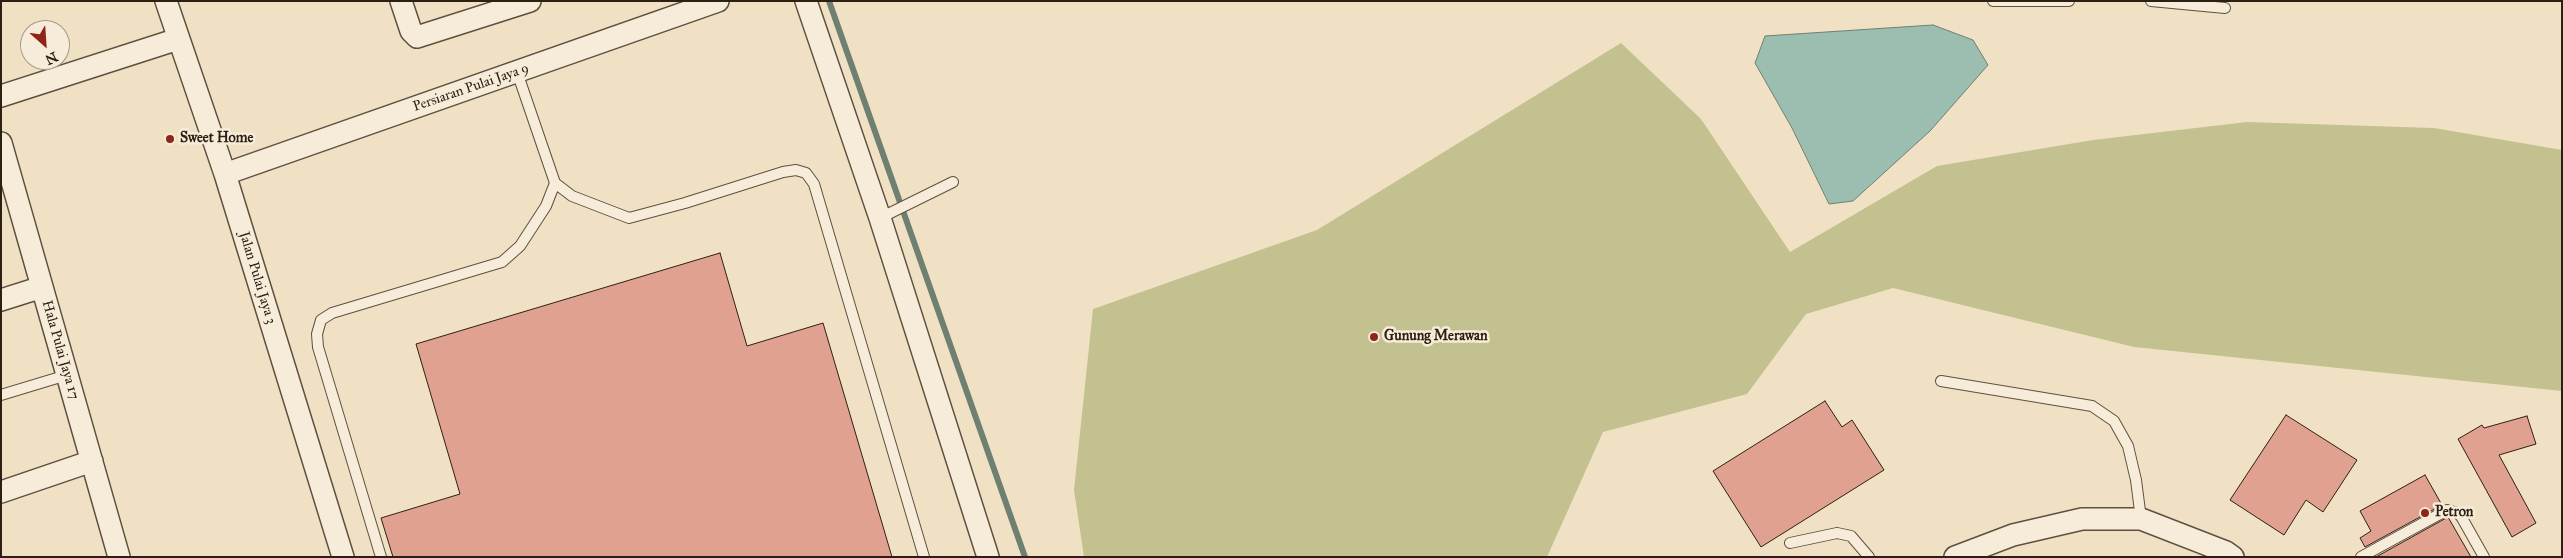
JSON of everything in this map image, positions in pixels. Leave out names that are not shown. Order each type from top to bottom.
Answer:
[{"type":"street","name":"Jalan Pulai Jaya 3","points":[[166,1],[225,174],[343,557]]},
{"type":"street","points":[[401,1],[411,31],[417,37],[530,1]]},
{"type":"street","name":"Persiaran Pulai Jaya 9","points":[[225,174],[718,1]]},
{"type":"street","points":[[806,1],[880,218],[988,557]]},
{"type":"street","points":[[1,96],[178,39]]},
{"type":"street","name":"Hala Pulai Jaya 17","points":[[1,143],[12,195],[42,287],[119,557]]},
{"type":"street","points":[[1,300],[42,287]]},
{"type":"street","points":[[1,492],[92,461]]},
{"type":"street","points":[[1955,557],[2013,535],[2082,519],[2141,519],[2226,552],[2233,557]]},
{"type":"lane","points":[[1993,1],[2070,1]]},
{"type":"lane","points":[[2152,1],[2225,8]]},
{"type":"lane","points":[[517,72],[555,184],[572,196],[629,218],[783,172],[796,170],[806,173],[814,184],[924,557]]},
{"type":"lane","points":[[880,218],[953,182]]},
{"type":"lane","points":[[381,557],[318,347],[317,334],[321,320],[332,313],[502,262],[528,234],[546,206],[555,184]]},
{"type":"lane","points":[[1,395],[67,375]]},
{"type":"lane","points":[[1941,381],[2092,406],[2114,421],[2128,446],[2136,480],[2141,519]]},
{"type":"lane","points":[[2361,557],[2447,510],[2452,510],[2462,518],[2484,557]]},
{"type":"lane","points":[[1790,543],[1836,533],[1851,536],[1869,557]]},
{"type":"shaded area","points":[[1933,25],[1973,40],[1988,65],[1930,131],[1853,201],[1829,204],[1792,128],[1755,63],[1765,36]]},
{"type":"shaded area","name":"Gunung Merawan","points":[[1621,43],[1701,119],[1790,252],[1937,166],[2093,140],[2247,122],[2434,128],[2562,150],[2562,391],[2134,347],[1893,288],[1806,314],[1747,394],[1603,432],[1547,557],[1084,557],[1074,490],[1093,309],[1317,230]]},
{"type":"building","points":[[720,253],[747,346],[823,323],[892,557],[393,557],[381,518],[460,494],[416,344]]},
{"type":"building","points":[[1825,401],[1842,427],[1852,420],[1884,470],[1761,547],[1713,471]]},
{"type":"building","points":[[2286,415],[2357,460],[2323,512],[2306,500],[2284,535],[2230,500]]},
{"type":"building","points":[[2527,416],[2536,444],[2499,455],[2536,523],[2512,537],[2458,439],[2482,425],[2484,428]]},
{"type":"building","points":[[2425,475],[2442,505],[2365,547],[2360,538],[2371,531],[2360,511]]},
{"type":"building","points":[[2448,517],[2471,557],[2376,557]]},
{"type":"waterway","points":[[829,1],[1025,557]]},
{"type":"place","name":"Sweet Home","points":[[170,139]]},
{"type":"place","name":"Gunung Merawan","points":[[1374,337]]},
{"type":"place","name":"Petron","points":[[2425,513]]}]
